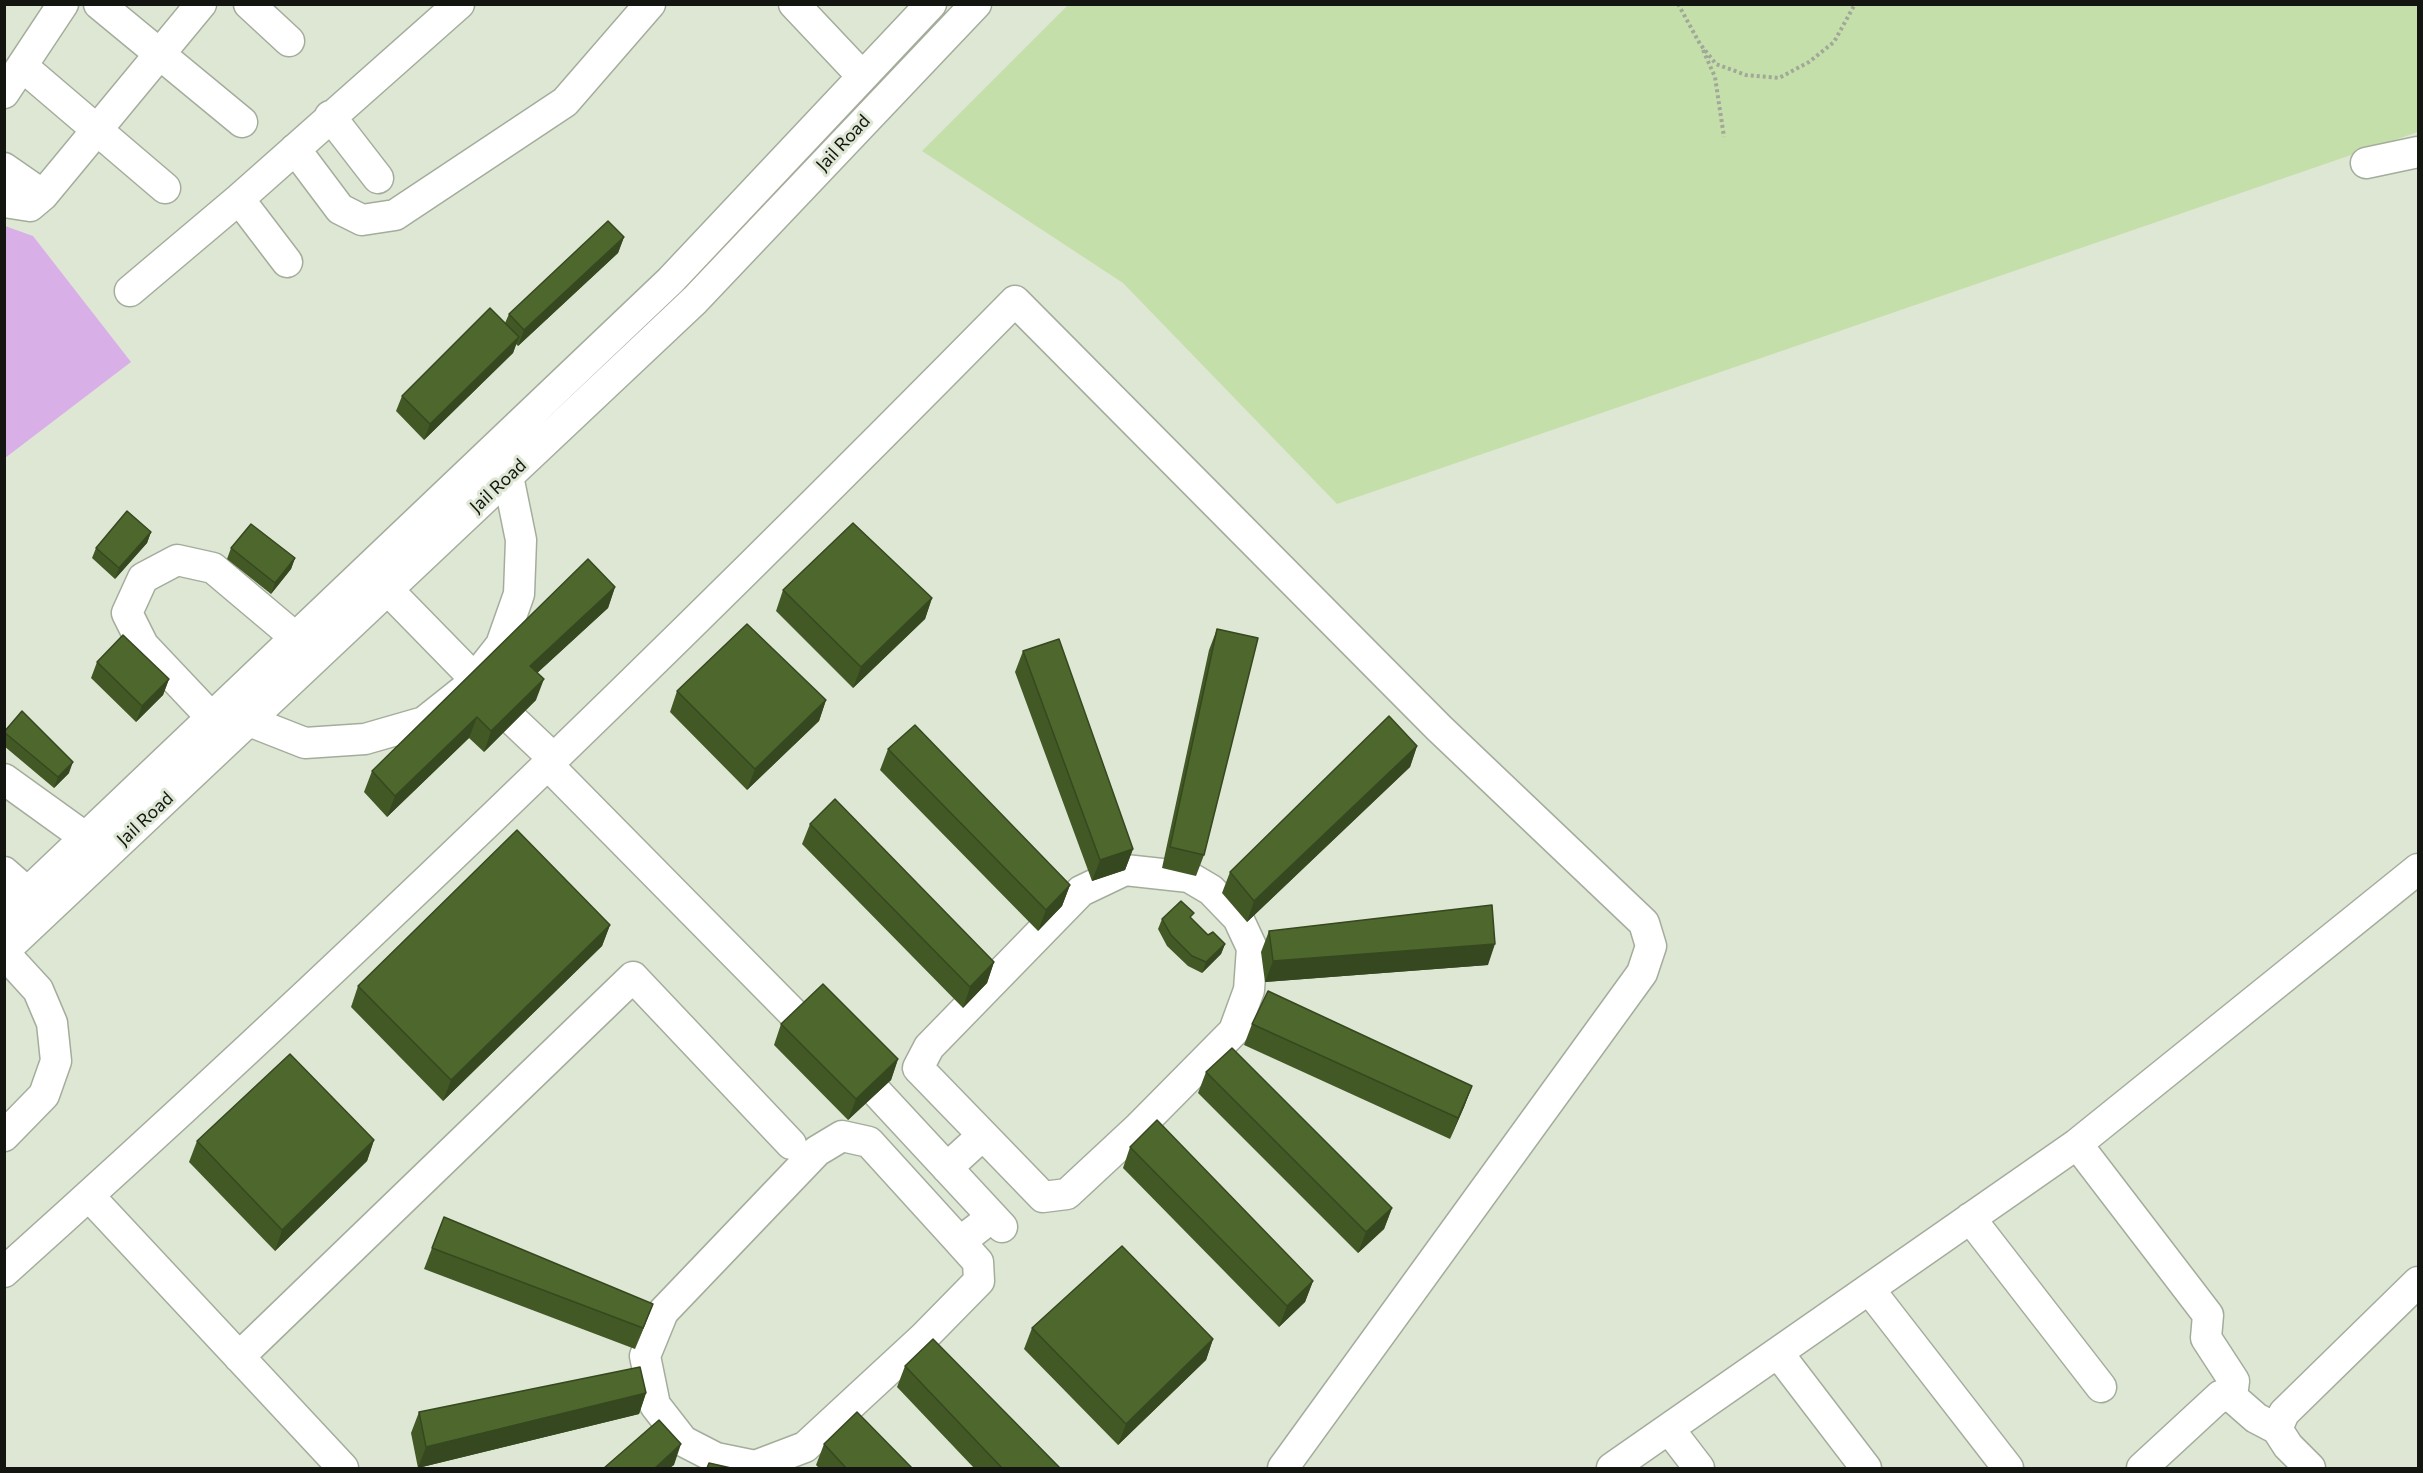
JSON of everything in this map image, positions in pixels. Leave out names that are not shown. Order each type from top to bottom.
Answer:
[{"type":"street","points":[[4,93],[63,4]]},
{"type":"street","points":[[99,4],[242,122]]},
{"type":"street","points":[[4,202],[30,206],[43,195],[201,4]]},
{"type":"street","points":[[249,4],[290,41]]},
{"type":"street","points":[[130,291],[239,199],[459,4]]},
{"type":"street","points":[[295,149],[340,209],[362,219],[396,215],[565,102],[650,4]]},
{"type":"street","points":[[794,4],[858,80]]},
{"type":"street","points":[[4,915],[670,281],[931,4]]},
{"type":"street","name":"Jail Road","points":[[4,952],[695,300],[976,4]]},
{"type":"street","points":[[22,66],[165,188]]},
{"type":"street","points":[[330,116],[378,178]]},
{"type":"street","points":[[2366,163],[2418,152]]},
{"type":"street","points":[[4,168],[43,195]]},
{"type":"street","points":[[239,199],[287,262]]},
{"type":"street","points":[[4,1272],[89,1196],[551,762],[1015,301],[1439,728],[1644,923],[1651,946],[1642,973],[1283,1468]]},
{"type":"street","points":[[249,721],[305,743],[365,739],[424,722],[475,679],[501,645],[519,594],[521,540],[508,476]]},
{"type":"street","points":[[212,718],[143,645],[127,613],[143,578],[177,560],[213,568],[296,638]]},
{"type":"street","points":[[388,590],[475,679]]},
{"type":"street","points":[[515,722],[851,1072],[872,1087],[997,1222],[960,1242]]},
{"type":"street","points":[[4,778],[86,838]]},
{"type":"street","points":[[1612,1468],[2077,1144],[2418,869]]},
{"type":"street","points":[[1125,870],[1189,877],[1211,890],[1239,918],[1252,948],[1249,990],[1234,1031],[1138,1128],[1067,1194],[1043,1197],[983,1135],[918,1068],[928,1047],[1081,891],[1125,870]]},
{"type":"street","points":[[4,872],[28,893]]},
{"type":"street","points":[[4,952],[38,990],[52,1023],[56,1060],[44,1095],[8,1123]]},
{"type":"street","points":[[239,1357],[633,977],[791,1144]]},
{"type":"street","points":[[947,1168],[983,1135]]},
{"type":"street","points":[[842,1136],[869,1142],[960,1242],[978,1262],[979,1281],[924,1337],[805,1447],[755,1466],[716,1458],[683,1441],[655,1405],[645,1356],[663,1312],[817,1151],[842,1136]]},
{"type":"street","points":[[2077,1144],[2208,1315],[2205,1338],[2234,1381],[2232,1397]]},
{"type":"street","points":[[89,1196],[343,1468]]},
{"type":"street","points":[[1970,1218],[2100,1387]]},
{"type":"street","points":[[2277,1429],[2284,1413],[2418,1282]]},
{"type":"street","points":[[1869,1289],[2008,1468]]},
{"type":"street","points":[[1778,1353],[1866,1468]]},
{"type":"street","points":[[2142,1468],[2220,1396],[2232,1397],[2256,1418],[2277,1429],[2302,1466]]},
{"type":"street","points":[[1669,1429],[1699,1468]]},
{"type":"path","points":[[1678,4],[1715,77],[1724,137]]},
{"type":"path","points":[[1700,44],[1716,64],[1746,75],[1779,78],[1809,62],[1834,42],[1855,4]]},
{"type":"green space","points":[[1068,5],[2418,5],[2418,132],[1337,504],[1123,283],[922,151]]},
{"type":"shaded area","points":[[5,226],[33,236],[131,362],[5,458]]},
{"type":"building","points":[[608,221],[624,237],[524,330],[509,314]]},
{"type":"building","points":[[490,308],[519,337],[430,424],[402,396]]},
{"type":"building","points":[[127,511],[151,532],[119,568],[96,548]]},
{"type":"building","points":[[853,523],[932,598],[861,667],[783,590]]},
{"type":"building","points":[[251,524],[295,558],[275,583],[231,548]]},
{"type":"building","points":[[588,559],[615,587],[530,666],[544,679],[491,731],[477,717],[395,796],[372,771]]},
{"type":"building","points":[[747,624],[826,700],[755,769],[677,691]]},
{"type":"building","points":[[1217,629],[1258,638],[1204,855],[1170,847]]},
{"type":"building","points":[[123,635],[169,679],[142,706],[97,662]]},
{"type":"building","points":[[1059,639],[1133,849],[1100,860],[1023,651]]},
{"type":"building","points":[[22,711],[73,762],[58,777],[4,732]]},
{"type":"building","points":[[1389,716],[1417,746],[1254,901],[1230,872]]},
{"type":"building","points":[[915,725],[1070,885],[1046,910],[888,749]]},
{"type":"building","points":[[835,799],[994,962],[970,987],[810,824]]},
{"type":"building","points":[[517,830],[610,925],[451,1080],[358,986]]},
{"type":"building","points":[[1181,901],[1194,913],[1190,917],[1208,935],[1213,932],[1225,944],[1206,962],[1192,956],[1171,935],[1162,919]]},
{"type":"building","points":[[1492,905],[1495,944],[1273,961],[1269,931]]},
{"type":"building","points":[[823,984],[898,1059],[856,1099],[781,1024]]},
{"type":"building","points":[[1268,991],[1472,1086],[1458,1118],[1252,1024]]},
{"type":"building","points":[[1232,1048],[1392,1208],[1366,1232],[1206,1072]]},
{"type":"building","points":[[290,1054],[374,1140],[282,1230],[197,1141]]},
{"type":"building","points":[[1157,1120],[1313,1281],[1287,1306],[1130,1147]]},
{"type":"building","points":[[444,1217],[653,1304],[643,1328],[432,1248]]},
{"type":"building","points":[[1122,1246],[1213,1339],[1126,1424],[1032,1328]]},
{"type":"building","points":[[933,1339],[1060,1468],[1002,1468],[905,1366]]},
{"type":"building","points":[[640,1367],[646,1393],[426,1447],[419,1412]]},
{"type":"building","points":[[857,1412],[912,1468],[846,1468],[824,1444]]},
{"type":"building","points":[[659,1420],[681,1444],[655,1468],[604,1468]]},
{"type":"building","points":[[709,1463],[731,1468],[707,1468]]}]
